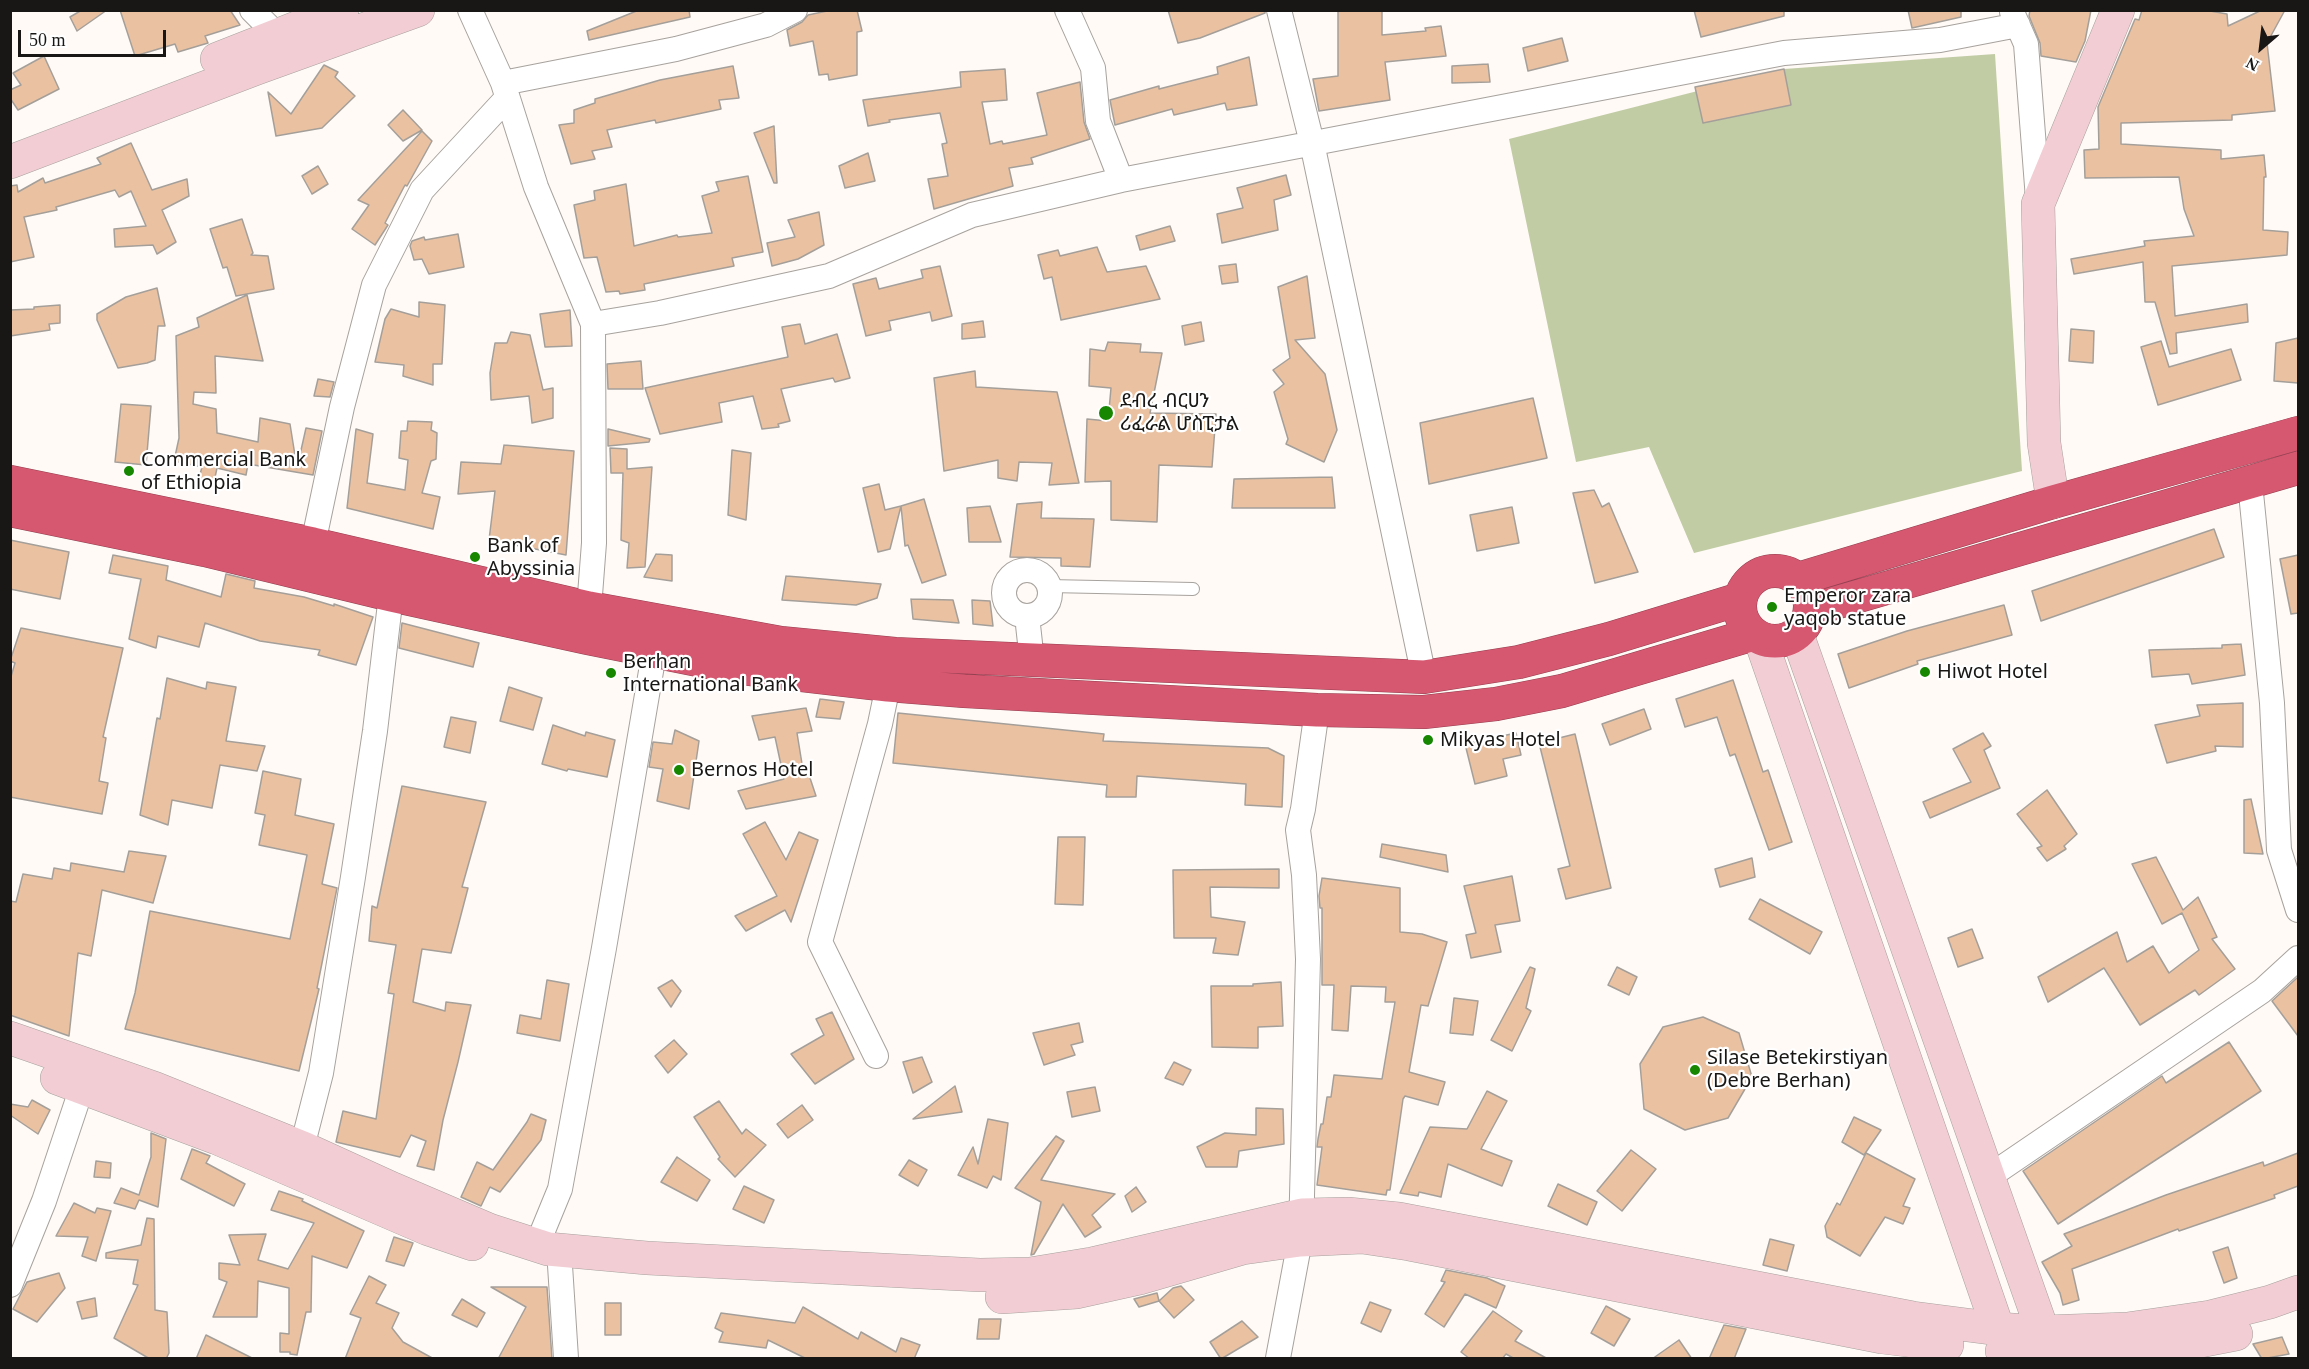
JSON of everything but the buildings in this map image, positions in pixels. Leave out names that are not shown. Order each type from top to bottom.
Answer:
[{"type":"highway","points":[[1798,579],[2053,502],[2298,432]]},
{"type":"highway","points":[[10,482],[313,544],[589,608],[733,667],[888,685],[1317,710],[1424,712],[1496,704],[1562,691],[1757,636],[1779,642],[1804,622],[2298,468]]},
{"type":"highway","points":[[10,510],[205,550],[391,595],[657,636],[781,643],[895,654],[1424,677],[1530,659],[1609,639],[1740,599]]},
{"type":"highway","points":[[1757,636],[1742,619],[1740,599],[1745,588],[1763,573],[1775,571],[1787,573],[1798,579],[1810,598],[1804,622]]},
{"type":"street","points":[[252,10],[277,35]]},
{"type":"street","points":[[10,141],[342,10]]},
{"type":"street","points":[[10,162],[257,68],[418,10]]},
{"type":"street","points":[[470,10],[505,90],[536,187],[593,324],[594,543],[589,608]]},
{"type":"street","points":[[313,544],[342,406],[374,285],[422,190],[505,90],[766,25],[795,10]]},
{"type":"street","points":[[1067,10],[1093,68],[1098,121],[1121,180]]},
{"type":"street","points":[[1279,10],[1312,142],[1424,677]]},
{"type":"street","points":[[2038,204],[2118,10]]},
{"type":"street","points":[[593,324],[829,276],[972,215],[1121,180],[1784,53],[1940,40],[2014,18],[2026,44],[2038,204],[2044,443],[2053,502]]},
{"type":"street","points":[[2250,483],[2272,703],[2279,850],[2298,910]]},
{"type":"street","points":[[1029,570],[1038,573],[1049,586],[1050,595],[1048,603],[1035,615],[1027,616],[1017,614],[1005,600],[1007,582],[1020,571],[1029,570]]},
{"type":"street","points":[[299,1159],[321,1072],[353,877],[375,731],[391,595]]},
{"type":"street","points":[[1027,616],[1032,661]]},
{"type":"street","points":[[1804,622],[1987,1178],[2035,1343]]},
{"type":"street","points":[[566,1359],[552,1255],[560,1189],[657,636]]},
{"type":"street","points":[[1757,636],[1998,1329]]},
{"type":"street","points":[[876,1056],[820,942],[880,724],[895,654]]},
{"type":"street","points":[[1278,1359],[1301,1228],[1308,960],[1304,875],[1298,830],[1317,710]]},
{"type":"street","points":[[1987,1178],[2262,991],[2298,958]]},
{"type":"street","points":[[10,1038],[84,1076]]},
{"type":"street","points":[[10,1061],[154,1088],[299,1159],[393,1190],[552,1255],[980,1275],[1030,1274],[1301,1228],[1348,1214],[1399,1219],[1913,1318],[1998,1329],[2035,1343]]},
{"type":"street","points":[[10,1286],[44,1201],[84,1076]]},
{"type":"street","points":[[1301,1228],[1409,1244],[1882,1337],[2035,1343],[2086,1348],[2117,1355],[2216,1339],[2298,1315]]},
{"type":"street","points":[[2086,1348],[2127,1329],[2210,1317],[2270,1302],[2298,1292]]},
{"type":"lane","points":[[1049,586],[1193,589]]},
{"type":"green space","points":[[1995,54],[2022,471],[1694,553],[1649,447],[1576,462],[1509,139],[1784,69]]},
{"type":"place","name":"ደብረ ብርሀን ሪፈራል ሆስፒታል","points":[[1106,413]]},
{"type":"place","name":"Commercial Bank of Ethiopia","points":[[129,471]]},
{"type":"place","name":"Bank of Abyssinia","points":[[475,557]]},
{"type":"place","name":"Emperor zara yaqob statue","points":[[1772,607]]},
{"type":"place","name":"Hiwot Hotel","points":[[1925,672]]},
{"type":"place","name":"Berhan International Bank","points":[[611,673]]},
{"type":"place","name":"Mikyas Hotel","points":[[1428,740]]},
{"type":"place","name":"Bernos Hotel","points":[[679,770]]},
{"type":"place","name":"Silase Betekirstiyan (Debre Berhan)","points":[[1695,1070]]}]
